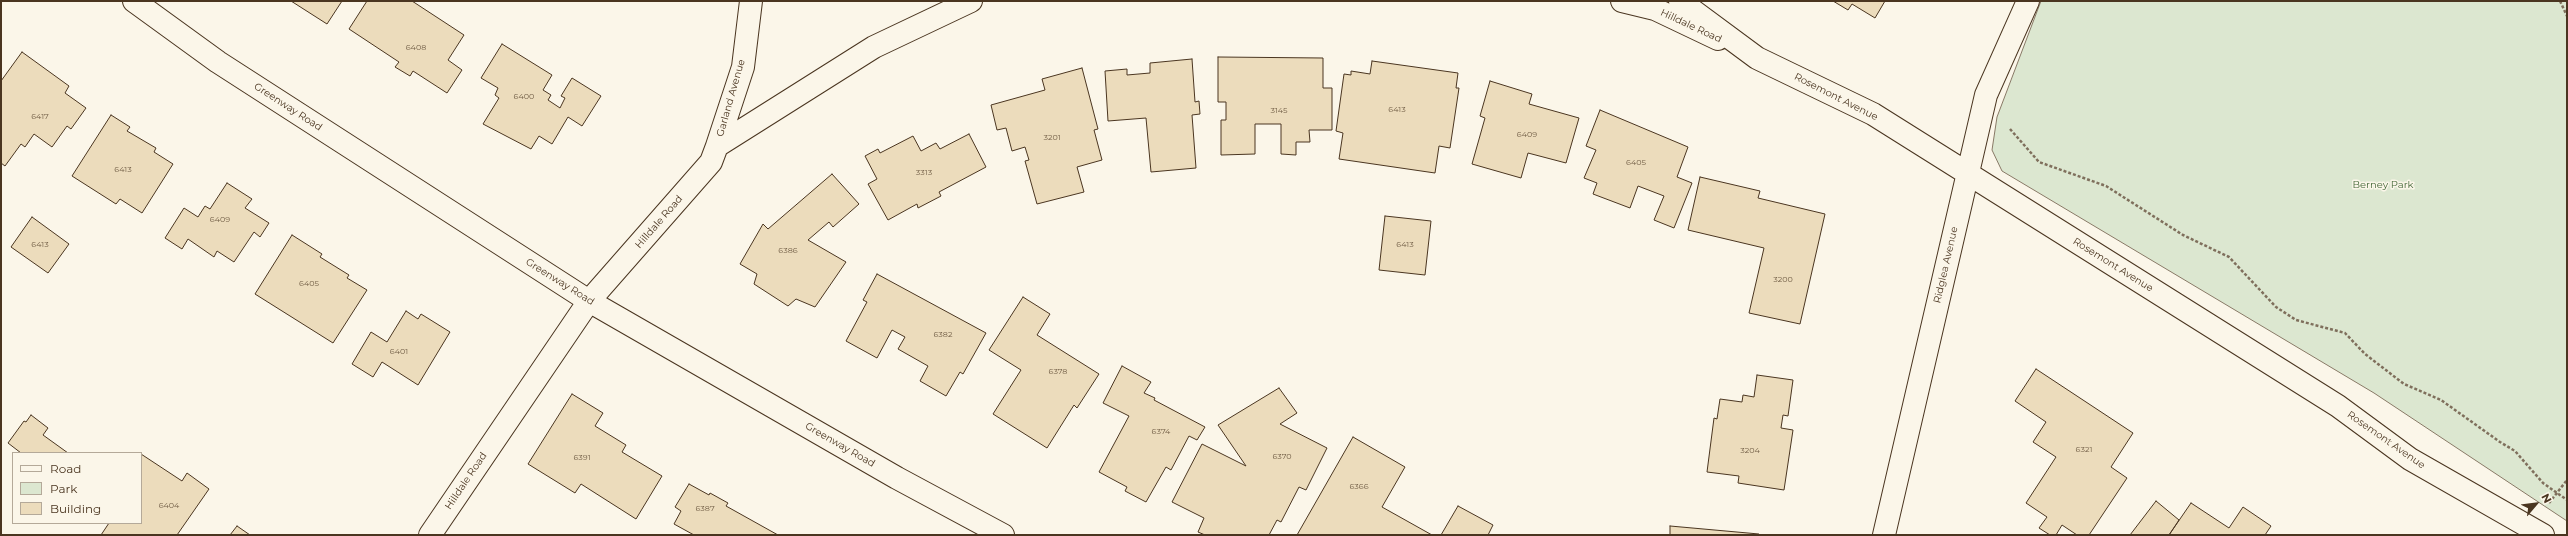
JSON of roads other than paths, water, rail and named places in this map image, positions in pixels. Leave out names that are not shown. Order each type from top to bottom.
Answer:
[{"type":"street","name":"Greenway Road","points":[[134,1],[218,62],[589,301],[890,474],[1003,535]]},
{"type":"street","name":"Garland Avenue","points":[[717,146],[743,67],[751,1]]},
{"type":"street","points":[[717,146],[874,47],[971,1]]},
{"type":"street","name":"Hilldale Road","points":[[1622,1],[1655,9],[1757,58]]},
{"type":"street","name":"Rosemont Avenue","points":[[1680,1],[1757,58],[1873,114],[2338,406],[2410,459],[2543,535]]},
{"type":"street","name":"Ridglea Avenue","points":[[1884,535],[1966,173],[1986,94],[2028,1]]},
{"type":"street","name":"Hilldale Road","points":[[430,535],[589,301],[711,162],[717,146]]},
{"type":"park label","name":"Berney Park","points":[[2383,185]]}]
